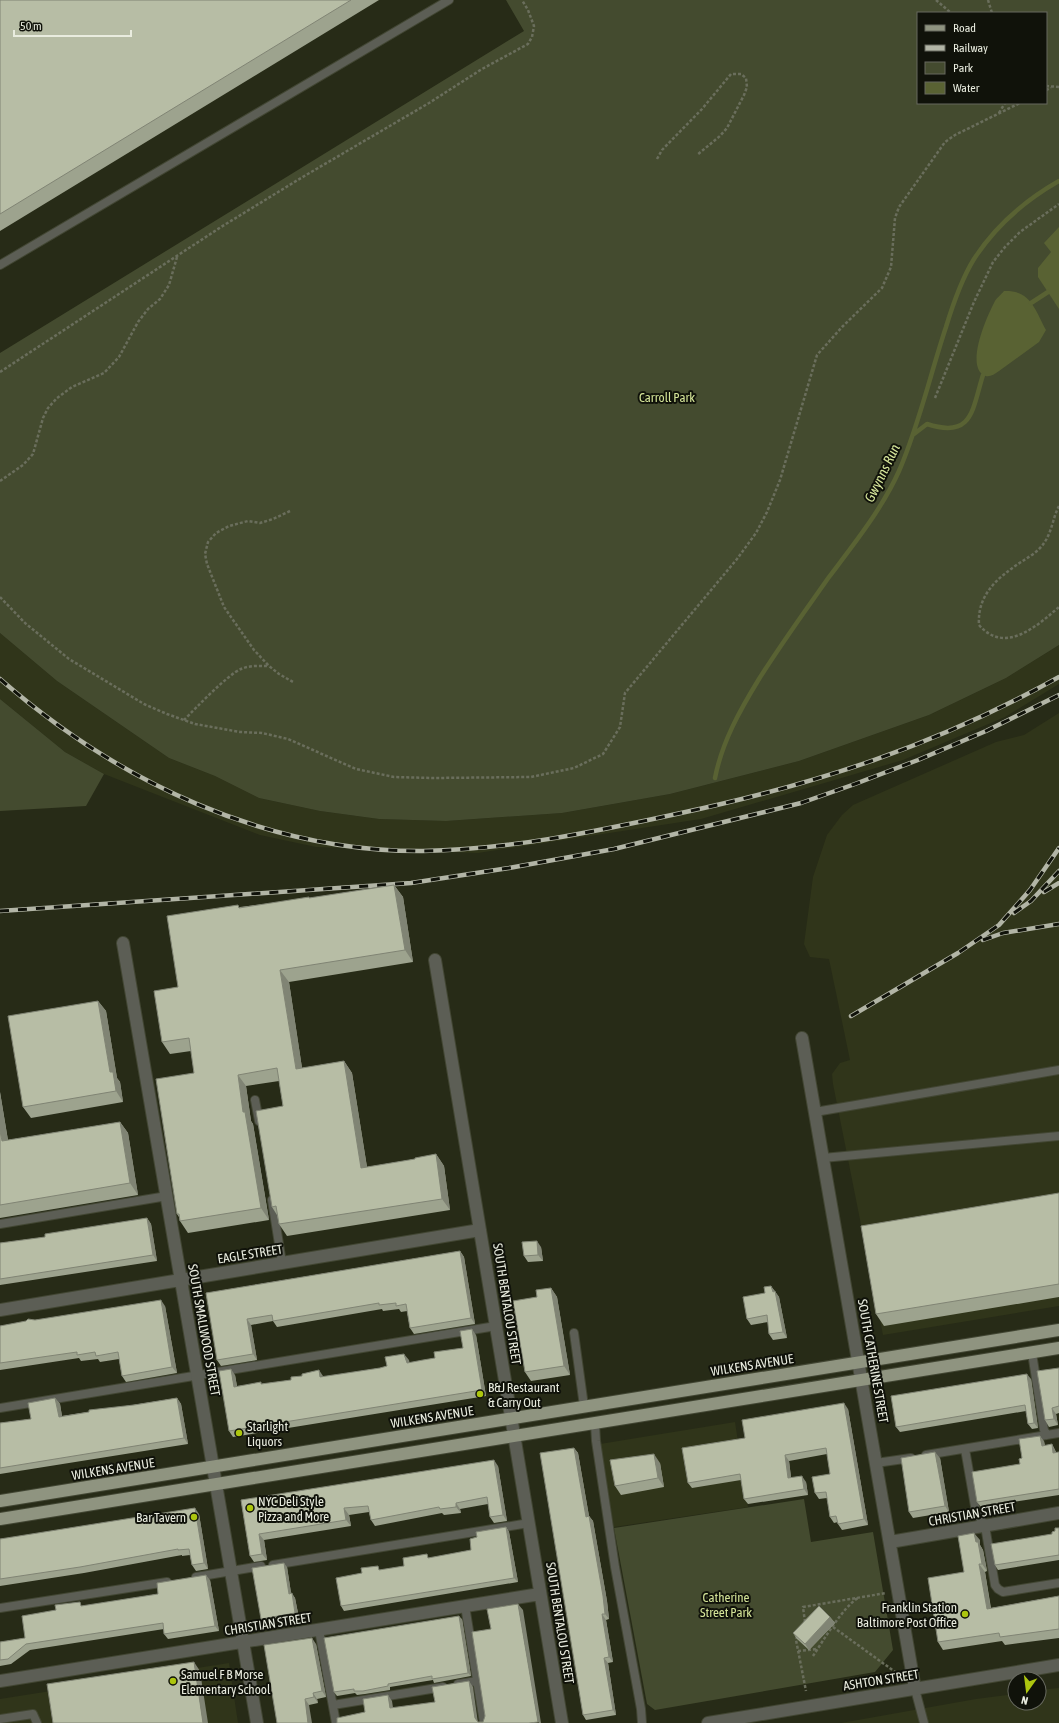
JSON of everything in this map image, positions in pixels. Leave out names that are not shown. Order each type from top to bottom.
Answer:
[{"type":"main road","name":"WILKENS AVENUE","points":[[0,1501],[1059,1330]]},
{"type":"main road","points":[[0,1519],[1059,1348]]},
{"type":"street","name":"SOUTH SMALLWOOD STREET","points":[[123,943],[257,1723]]},
{"type":"street","name":"SOUTH BENTALOU STREET","points":[[436,960],[562,1723]]},
{"type":"street","name":"SOUTH CATHERINE STREET","points":[[802,1038],[916,1689]]},
{"type":"street","name":"EAGLE STREET","points":[[0,1310],[480,1230]]},
{"type":"street","name":"CHRISTIAN STREET","points":[[890,1542],[1059,1513]]},
{"type":"street","name":"CHRISTIAN STREET","points":[[0,1681],[540,1594]]},
{"type":"street","name":"ASHTON STREET","points":[[708,1723],[1059,1665]]},
{"type":"lane","points":[[0,265],[449,0]]},
{"type":"lane","points":[[815,1112],[1059,1070]]},
{"type":"lane","points":[[256,1100],[260,1130]]},
{"type":"lane","points":[[823,1158],[1059,1136]]},
{"type":"lane","points":[[270,1190],[282,1263]]},
{"type":"lane","points":[[0,1224],[167,1196]]},
{"type":"lane","points":[[0,1408],[496,1326]]},
{"type":"lane","points":[[574,1333],[584,1406]]},
{"type":"lane","points":[[1032,1353],[1044,1430],[1047,1435]]},
{"type":"lane","points":[[595,1424],[596,1441],[612,1543],[641,1709],[642,1723]]},
{"type":"lane","points":[[876,1463],[965,1450],[1059,1433]]},
{"type":"lane","points":[[965,1450],[976,1512],[985,1526],[995,1585],[1003,1592],[1059,1582]]},
{"type":"lane","points":[[190,1578],[529,1523]]},
{"type":"lane","points":[[0,1608],[174,1581]]},
{"type":"lane","points":[[465,1606],[484,1723]]},
{"type":"lane","points":[[319,1630],[336,1723]]},
{"type":"lane","points":[[333,1705],[477,1681]]},
{"type":"lane","points":[[916,1689],[924,1723]]},
{"type":"lane","points":[[0,1718],[33,1714],[37,1723]]},
{"type":"path","points":[[0,372],[177,256],[301,178],[429,103],[482,69],[528,44],[532,37],[534,26],[528,10],[522,0]]},
{"type":"path","points":[[936,0],[950,12]]},
{"type":"path","points":[[988,0],[992,12]]},
{"type":"path","points":[[657,159],[662,150],[702,109],[731,74],[741,74],[746,78],[747,87],[727,128],[720,136],[697,155]]},
{"type":"path","points":[[1047,86],[1059,87]]},
{"type":"path","points":[[1047,90],[1052,87]]},
{"type":"path","points":[[999,113],[1004,104]]},
{"type":"path","points":[[0,597],[24,623],[69,659],[144,704],[195,724],[240,732],[262,733],[288,739],[356,769],[394,777],[531,777],[574,768],[603,754],[620,727],[625,693],[737,559],[756,533],[767,512],[780,480],[817,355],[882,288],[887,278],[892,259],[898,207],[945,142],[955,135],[1018,104]]},
{"type":"path","points":[[935,398],[974,302],[993,262],[1020,232],[1059,204]]},
{"type":"path","points":[[0,481],[23,465],[33,454],[43,418],[48,408],[57,398],[72,386],[104,373],[119,357],[138,322],[148,309],[160,300],[169,285],[177,256]]},
{"type":"path","points":[[1059,506],[1045,543],[1036,552],[1015,566],[988,590],[982,600],[978,614],[979,625],[992,636],[1000,638],[1013,637],[1028,632],[1059,607]]},
{"type":"path","points":[[290,511],[260,523],[248,521],[229,526],[216,533],[208,542],[205,554],[206,564],[224,607],[254,650],[278,674],[293,682]]},
{"type":"path","points":[[184,720],[227,679],[240,669],[252,666],[269,666]]},
{"type":"path","points":[[805,1627],[803,1607],[886,1593]]},
{"type":"path","points":[[813,1656],[852,1603],[860,1597]]},
{"type":"path","points":[[833,1627],[898,1674]]},
{"type":"path","points":[[801,1632],[796,1638],[806,1691]]},
{"type":"path","points":[[798,1651],[817,1649]]},
{"type":"shaded area","points":[[0,633],[57,681],[169,758],[215,776],[259,798],[320,811],[379,819],[446,821],[562,813],[670,794],[799,761],[929,715],[1006,678],[1059,645],[1059,684],[1005,717],[903,760],[701,819],[478,853],[316,847],[260,835],[104,774],[65,752],[0,699]]},
{"type":"shaded area","points":[[1059,713],[1059,1306],[883,1335],[833,1084],[832,1074],[840,1063],[850,1060],[829,959],[810,957],[804,944],[813,877],[827,835],[842,815],[853,805],[996,742],[1024,735]]},
{"type":"shaded area","points":[[735,1422],[748,1507],[614,1527],[600,1444]]},
{"type":"shaded area","name":"Samuel F B Morse Elementary School","points":[[229,1663],[238,1723],[0,1723],[0,1699]]},
{"type":"shaded area","points":[[1059,1688],[1059,1723],[841,1723],[976,1699],[1007,1695],[1007,1711],[1047,1711],[1047,1689]]},
{"type":"green space","name":"Carroll Park","points":[[506,0],[1059,0],[1059,645],[1006,678],[929,715],[799,761],[670,794],[562,813],[446,821],[379,819],[320,811],[259,798],[215,776],[169,758],[57,681],[0,633],[0,353],[524,31]]},
{"type":"green space","points":[[0,699],[65,752],[104,774],[86,806],[0,811]]},
{"type":"green space","name":"Catherine Street Park","points":[[804,1499],[811,1542],[873,1532],[893,1650],[875,1672],[655,1710],[647,1704],[614,1528]]},
{"type":"water","points":[[1059,227],[1059,309],[1038,277],[1038,268],[1051,252],[1044,243]]},
{"type":"water","points":[[1004,291],[1020,294],[1026,298],[1035,309],[1046,330],[1039,342],[997,372],[990,376],[986,376],[982,374],[978,368],[977,350],[983,328],[991,309],[996,300]]},
{"type":"building","points":[[0,0],[351,0],[0,214]]},
{"type":"building","points":[[394,885],[405,950],[280,970],[296,1069],[344,1061],[361,1168],[436,1154],[442,1199],[279,1224],[276,1206],[272,1207],[256,1111],[283,1106],[277,1068],[238,1075],[243,1112],[245,1112],[261,1208],[180,1221],[179,1214],[177,1214],[156,1079],[194,1073],[189,1038],[162,1042],[154,991],[178,987],[167,916],[238,905],[239,908]]},
{"type":"building","points":[[98,1001],[110,1072],[113,1072],[116,1091],[23,1107],[8,1016]]},
{"type":"building","points":[[120,1122],[130,1183],[0,1205],[0,1131],[2,1141]]},
{"type":"building","points":[[1059,1193],[1059,1284],[876,1314],[861,1226]]},
{"type":"building","points":[[147,1218],[153,1255],[0,1279],[0,1243],[45,1237],[45,1234]]},
{"type":"building","points":[[537,1241],[538,1255],[524,1256],[522,1242]]},
{"type":"building","points":[[460,1251],[471,1318],[410,1328],[406,1304],[396,1306],[396,1303],[379,1305],[379,1303],[273,1321],[272,1315],[247,1319],[253,1354],[217,1360],[206,1293]]},
{"type":"building","points":[[771,1286],[773,1292],[775,1291],[783,1332],[769,1334],[767,1315],[747,1319],[743,1297],[765,1293],[764,1287]]},
{"type":"building","points":[[551,1288],[564,1366],[525,1372],[513,1301],[537,1297],[536,1290]]},
{"type":"building","points":[[161,1300],[172,1367],[122,1376],[118,1352],[96,1356],[95,1352],[77,1355],[77,1352],[0,1363],[0,1326],[26,1321],[28,1319],[35,1320]]},
{"type":"building","points":[[472,1329],[482,1390],[229,1431],[219,1371],[231,1369],[234,1387],[261,1382],[261,1384],[291,1380],[291,1377],[302,1376],[302,1374],[319,1370],[320,1377],[380,1368],[387,1366],[385,1357],[404,1354],[407,1363],[435,1358],[434,1352],[463,1348],[460,1331]]},
{"type":"building","points":[[1059,1368],[1059,1406],[1052,1408],[1054,1419],[1045,1420],[1037,1371]]},
{"type":"building","points":[[1027,1374],[1034,1423],[1028,1424],[1025,1405],[896,1427],[891,1396]]},
{"type":"building","points":[[55,1398],[59,1417],[89,1412],[89,1410],[177,1398],[184,1438],[0,1468],[0,1423],[31,1419],[28,1403]]},
{"type":"building","points":[[844,1403],[864,1519],[838,1524],[836,1516],[830,1517],[826,1492],[815,1493],[812,1477],[830,1474],[826,1448],[785,1455],[788,1478],[802,1476],[804,1489],[744,1499],[740,1474],[688,1483],[682,1448],[745,1438],[742,1420]]},
{"type":"building","points":[[1040,1436],[1042,1446],[1052,1444],[1053,1453],[1059,1452],[1059,1489],[977,1502],[972,1472],[1020,1464],[1019,1459],[1022,1458],[1019,1439]]},
{"type":"building","points":[[574,1448],[586,1517],[589,1516],[603,1596],[605,1614],[602,1614],[609,1657],[604,1658],[613,1710],[583,1715],[540,1453]]},
{"type":"building","points":[[935,1452],[945,1506],[909,1512],[901,1458]]},
{"type":"building","points":[[654,1454],[658,1478],[615,1486],[610,1460]]},
{"type":"building","points":[[494,1460],[503,1515],[490,1517],[487,1497],[456,1503],[456,1507],[440,1509],[439,1507],[371,1520],[368,1506],[344,1508],[346,1520],[259,1534],[262,1554],[250,1556],[241,1500]]},
{"type":"building","points":[[195,1508],[204,1563],[192,1565],[189,1549],[178,1549],[80,1567],[0,1579],[0,1539]]},
{"type":"building","points":[[506,1527],[514,1578],[341,1606],[336,1578],[362,1573],[361,1568],[378,1566],[379,1570],[404,1566],[403,1558],[427,1554],[428,1558],[471,1550],[470,1539],[477,1537],[476,1532]]},
{"type":"building","points":[[1055,1528],[1059,1528],[1059,1555],[995,1565],[991,1544],[1052,1534],[1052,1532],[1055,1531]]},
{"type":"building","points":[[974,1533],[976,1542],[978,1542],[982,1564],[979,1564],[987,1609],[1059,1596],[1059,1629],[1000,1637],[999,1633],[938,1642],[928,1578],[964,1572],[958,1536]]},
{"type":"building","points":[[284,1563],[289,1594],[292,1593],[295,1613],[261,1619],[252,1568]]},
{"type":"building","points":[[206,1575],[215,1626],[164,1634],[163,1623],[26,1644],[8,1659],[0,1660],[0,1642],[25,1638],[22,1616],[56,1610],[55,1605],[80,1602],[81,1606],[158,1594],[157,1583]]},
{"type":"building","points":[[518,1604],[538,1722],[337,1723],[337,1718],[365,1712],[363,1699],[388,1695],[390,1708],[435,1702],[432,1687],[469,1681],[475,1718],[478,1722],[483,1722],[485,1716],[472,1632],[491,1629],[487,1609]]},
{"type":"building","points":[[819,1606],[830,1617],[805,1644],[793,1633]]},
{"type":"building","points":[[459,1616],[468,1673],[432,1679],[432,1676],[388,1684],[388,1686],[363,1691],[354,1691],[354,1689],[334,1692],[324,1638]]},
{"type":"building","points":[[312,1638],[322,1691],[313,1693],[314,1697],[305,1699],[308,1723],[277,1723],[264,1645]]},
{"type":"building","name":"Samuel F B Morse Elementary School","points":[[194,1662],[203,1723],[53,1723],[47,1684]]},
{"type":"waterway","name":"Gwynns Run","points":[[715,778],[727,739],[745,702],[802,615],[867,526],[899,471],[913,436],[952,310],[969,267],[1001,225],[1034,197],[1059,181]]},
{"type":"waterway","points":[[1031,303],[1048,292]]},
{"type":"waterway","points":[[914,434],[927,424],[942,428],[954,428],[962,424],[973,410],[983,375]]},
{"type":"railway","points":[[0,679],[45,716],[93,749],[144,779],[196,804],[251,824],[307,839],[364,848],[423,851],[488,847],[585,833],[731,802],[780,789],[875,760],[922,742],[968,723],[1059,677]]},
{"type":"railway","points":[[0,911],[411,883],[509,868],[614,849],[801,803],[918,760],[986,731],[1059,695]]},
{"type":"railway","points":[[851,1016],[958,953],[999,925],[1030,890],[1059,848]]},
{"type":"railway","points":[[1014,913],[1031,901],[1059,871]]},
{"type":"railway","points":[[1044,892],[1059,883]]},
{"type":"railway","points":[[983,940],[1003,933],[1059,924]]},
{"type":"place","name":"B&J Restaurant & Carry Out","points":[[480,1394]]},
{"type":"place","name":"Starlight Liquors","points":[[239,1433]]},
{"type":"place","name":"NYC Deli Style Pizza and More","points":[[250,1508]]},
{"type":"place","name":"Bar Tavern","points":[[194,1517]]},
{"type":"place","name":"Franklin Station Baltimore Post Office","points":[[965,1614]]},
{"type":"place","name":"Samuel F B Morse Elementary School","points":[[173,1681]]}]
